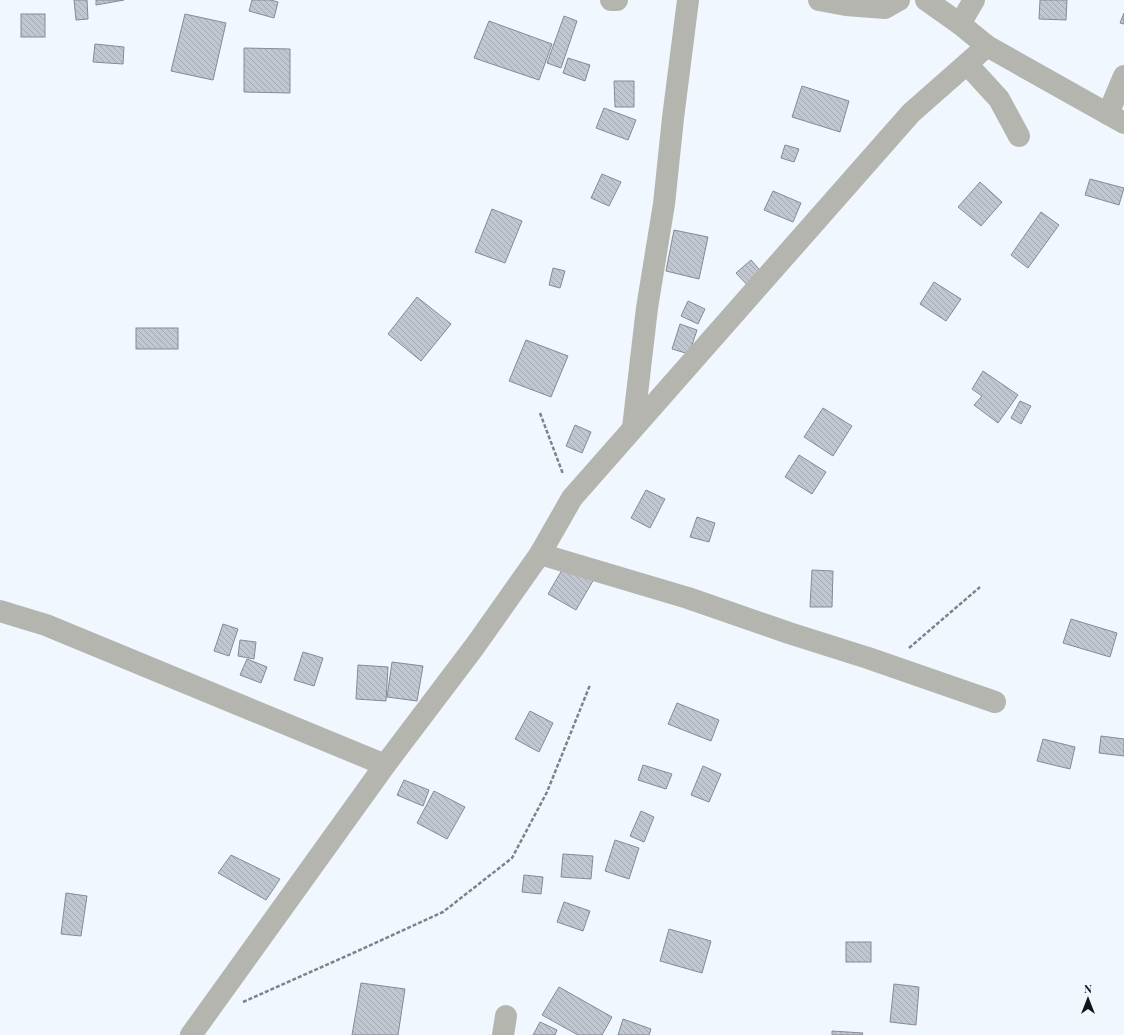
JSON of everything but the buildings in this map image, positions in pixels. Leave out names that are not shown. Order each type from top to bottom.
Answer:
[{"type":"street","points":[[611,0],[618,0]]},
{"type":"street","points":[[633,428],[647,308],[664,204],[688,0]]},
{"type":"street","points":[[819,0],[846,5],[885,8],[899,0]]},
{"type":"street","points":[[926,0],[960,24],[987,46],[1116,118],[1124,76]]},
{"type":"street","points":[[960,24],[974,0]]},
{"type":"street","points":[[191,1035],[385,765],[475,646],[540,554],[572,498],[911,114],[987,46]]},
{"type":"street","points":[[967,64],[999,98],[1018,136]]},
{"type":"street","points":[[540,554],[688,598],[789,634],[890,666],[995,702]]},
{"type":"street","points":[[0,611],[46,626],[385,765]]},
{"type":"path","points":[[540,413],[572,498]]},
{"type":"path","points":[[890,666],[980,587]]},
{"type":"path","points":[[238,1004],[443,912],[512,858],[547,792],[590,685]]}]
